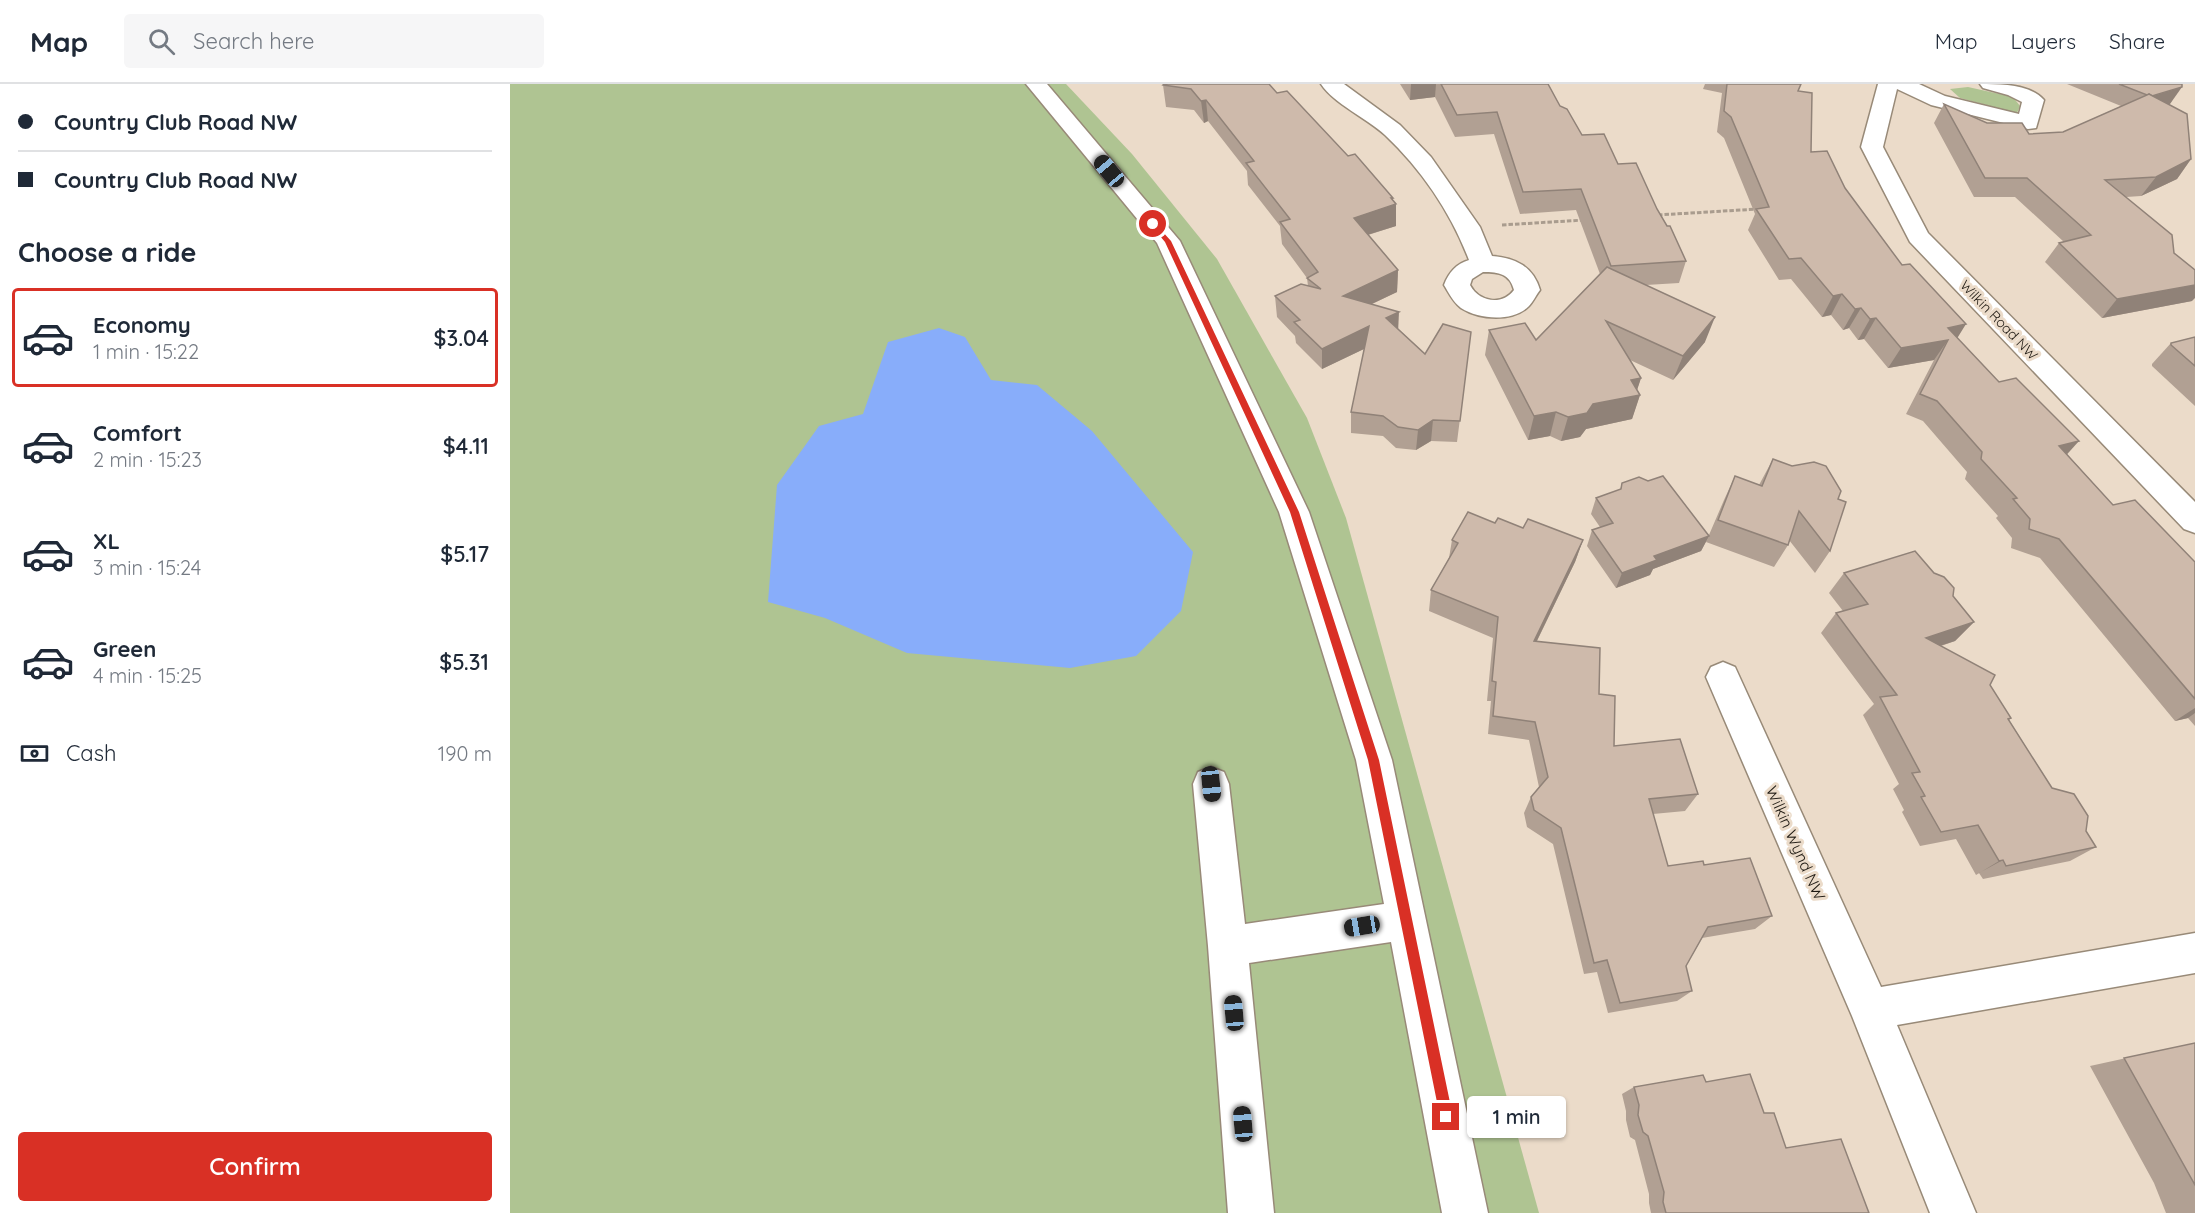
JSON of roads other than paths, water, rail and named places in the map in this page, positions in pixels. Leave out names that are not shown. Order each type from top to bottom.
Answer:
[{"type":"street","points":[[1036,84],[1168,241],[1294,512],[1374,760],[1465,1213]]},
{"type":"street","points":[[1331,84],[1392,130],[1423,162],[1468,227],[1483,264]]},
{"type":"street","name":"Wilkin Road NW","points":[[1888,84],[1872,147],[1918,237],[2195,521]]},
{"type":"street","points":[[1903,84],[1938,101],[2028,123],[2033,100],[2015,90],[1990,84]]},
{"type":"street","name":"Wilkin Wynd NW","points":[[1723,677],[1870,1009],[1953,1213]]},
{"type":"street","points":[[1211,784],[1228,946],[1251,1213]]},
{"type":"street","points":[[1228,946],[1407,920]]},
{"type":"street","points":[[1870,1009],[2195,954]]},
{"type":"water","points":[[939,328],[965,337],[991,380],[1037,385],[1092,431],[1193,552],[1181,611],[1136,656],[1070,668],[907,653],[825,618],[768,602],[777,485],[819,426],[863,414],[888,342]]}]
